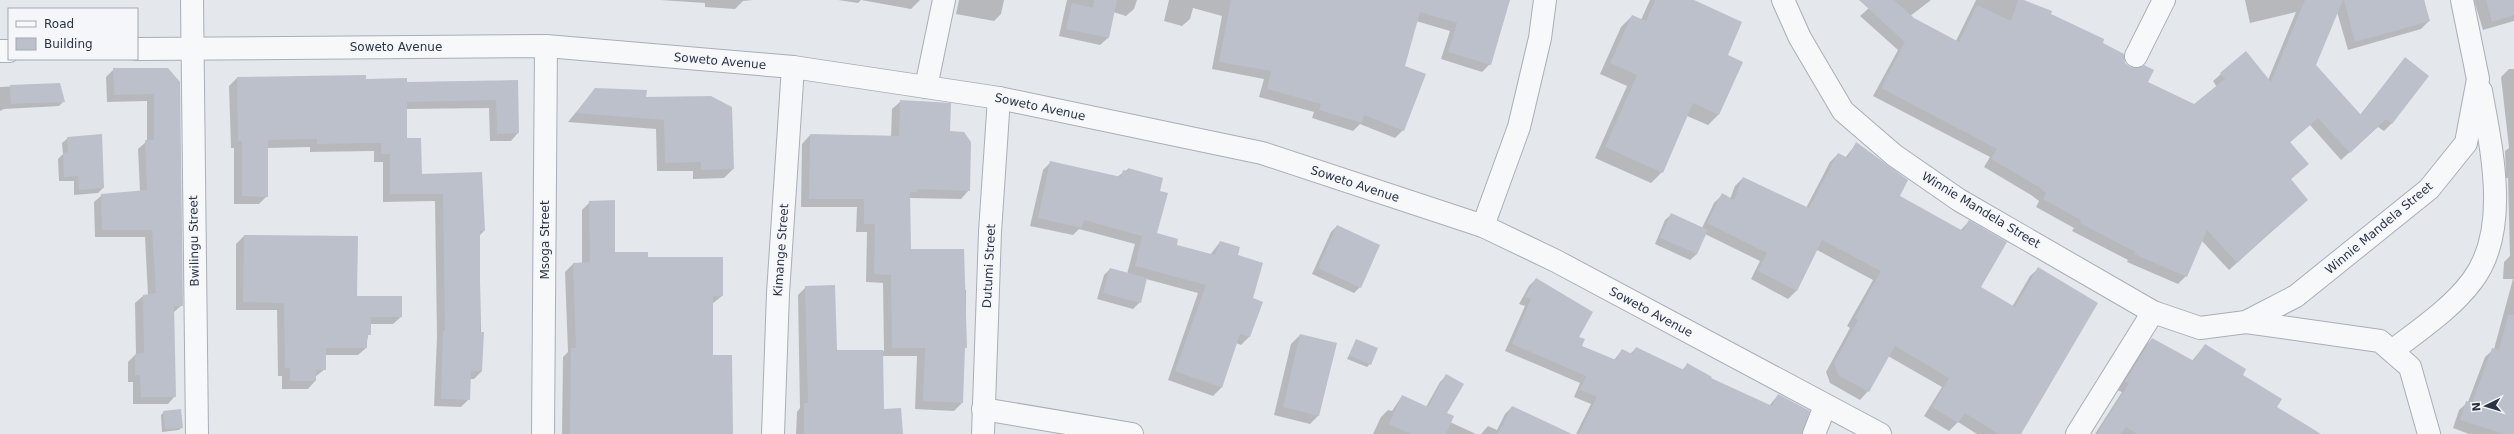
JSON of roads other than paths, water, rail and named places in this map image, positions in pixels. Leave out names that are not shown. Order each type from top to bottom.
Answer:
[{"type":"street","name":"Bwilingu Street","points":[[192,0],[191,48],[197,434]]},
{"type":"street","points":[[926,87],[944,0]]},
{"type":"street","points":[[1483,226],[1519,127],[1540,38],[1545,0]]},
{"type":"street","name":"Winnie Mandela Street","points":[[1783,0],[1800,38],[1844,111],[1894,155],[1959,200],[2153,312],[2200,328],[2246,322],[2380,341],[2410,367],[2429,434]]},
{"type":"street","points":[[2136,56],[2164,0]]},
{"type":"street","name":"Winnie Mandela Street","points":[[2392,351],[2444,310],[2473,280],[2488,250],[2495,210],[2493,158],[2462,0]]},
{"type":"street","name":"Soweto Avenue","points":[[138,49],[546,46],[793,67],[999,98],[1262,153],[1483,226],[1556,261],[1825,406],[1880,434]]},
{"type":"street","name":"Msoga Street","points":[[543,434],[546,46]]},
{"type":"street","name":"Kimange Street","points":[[774,434],[778,293],[793,67]]},
{"type":"street","name":"Winnie Mandela Street","points":[[2246,322],[2296,296],[2429,190],[2466,143],[2478,79]]},
{"type":"street","name":"Dutumi Street","points":[[983,434],[990,232],[999,98]]},
{"type":"street","points":[[2077,434],[2153,312]]},
{"type":"street","points":[[1814,434],[1825,406]]},
{"type":"street","points":[[983,409],[1132,434]]}]
